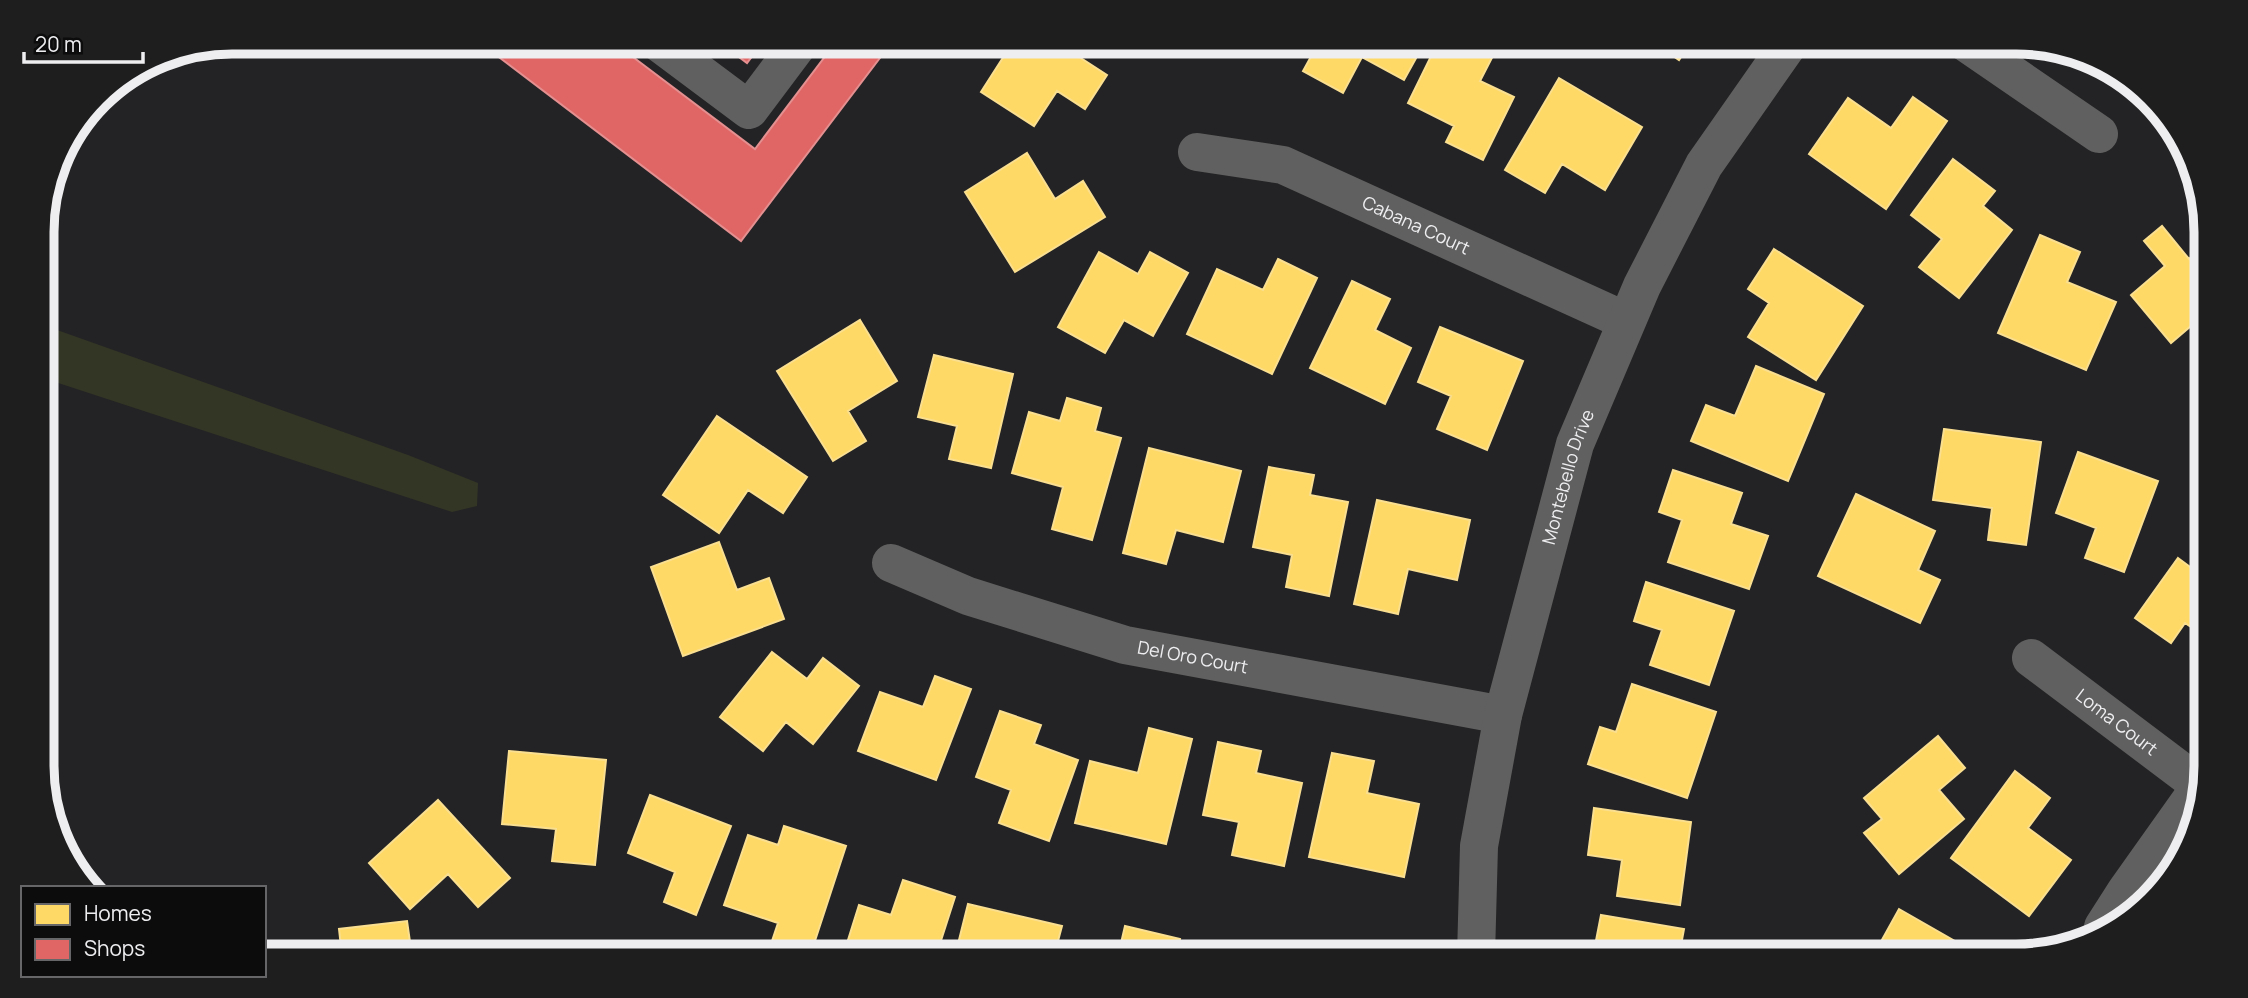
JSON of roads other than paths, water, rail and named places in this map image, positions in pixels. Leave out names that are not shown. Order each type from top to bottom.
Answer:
[{"type":"street","points":[[674,54],[748,110],[791,54]]},
{"type":"street","name":"Montebello Drive","points":[[1476,943],[1479,846],[1503,715],[1575,444],[1642,286],[1704,165],[1782,54]]},
{"type":"street","points":[[1982,54],[2099,134]]},
{"type":"street","name":"Cabana Court","points":[[1197,152],[1283,165],[1626,321]]},
{"type":"street","name":"Del Oro Court","points":[[891,563],[968,596],[1125,645],[1503,715]]},
{"type":"street","name":"Loma Court","points":[[2031,658],[2193,778]]},
{"type":"street","points":[[2111,916],[2190,803]]}]
